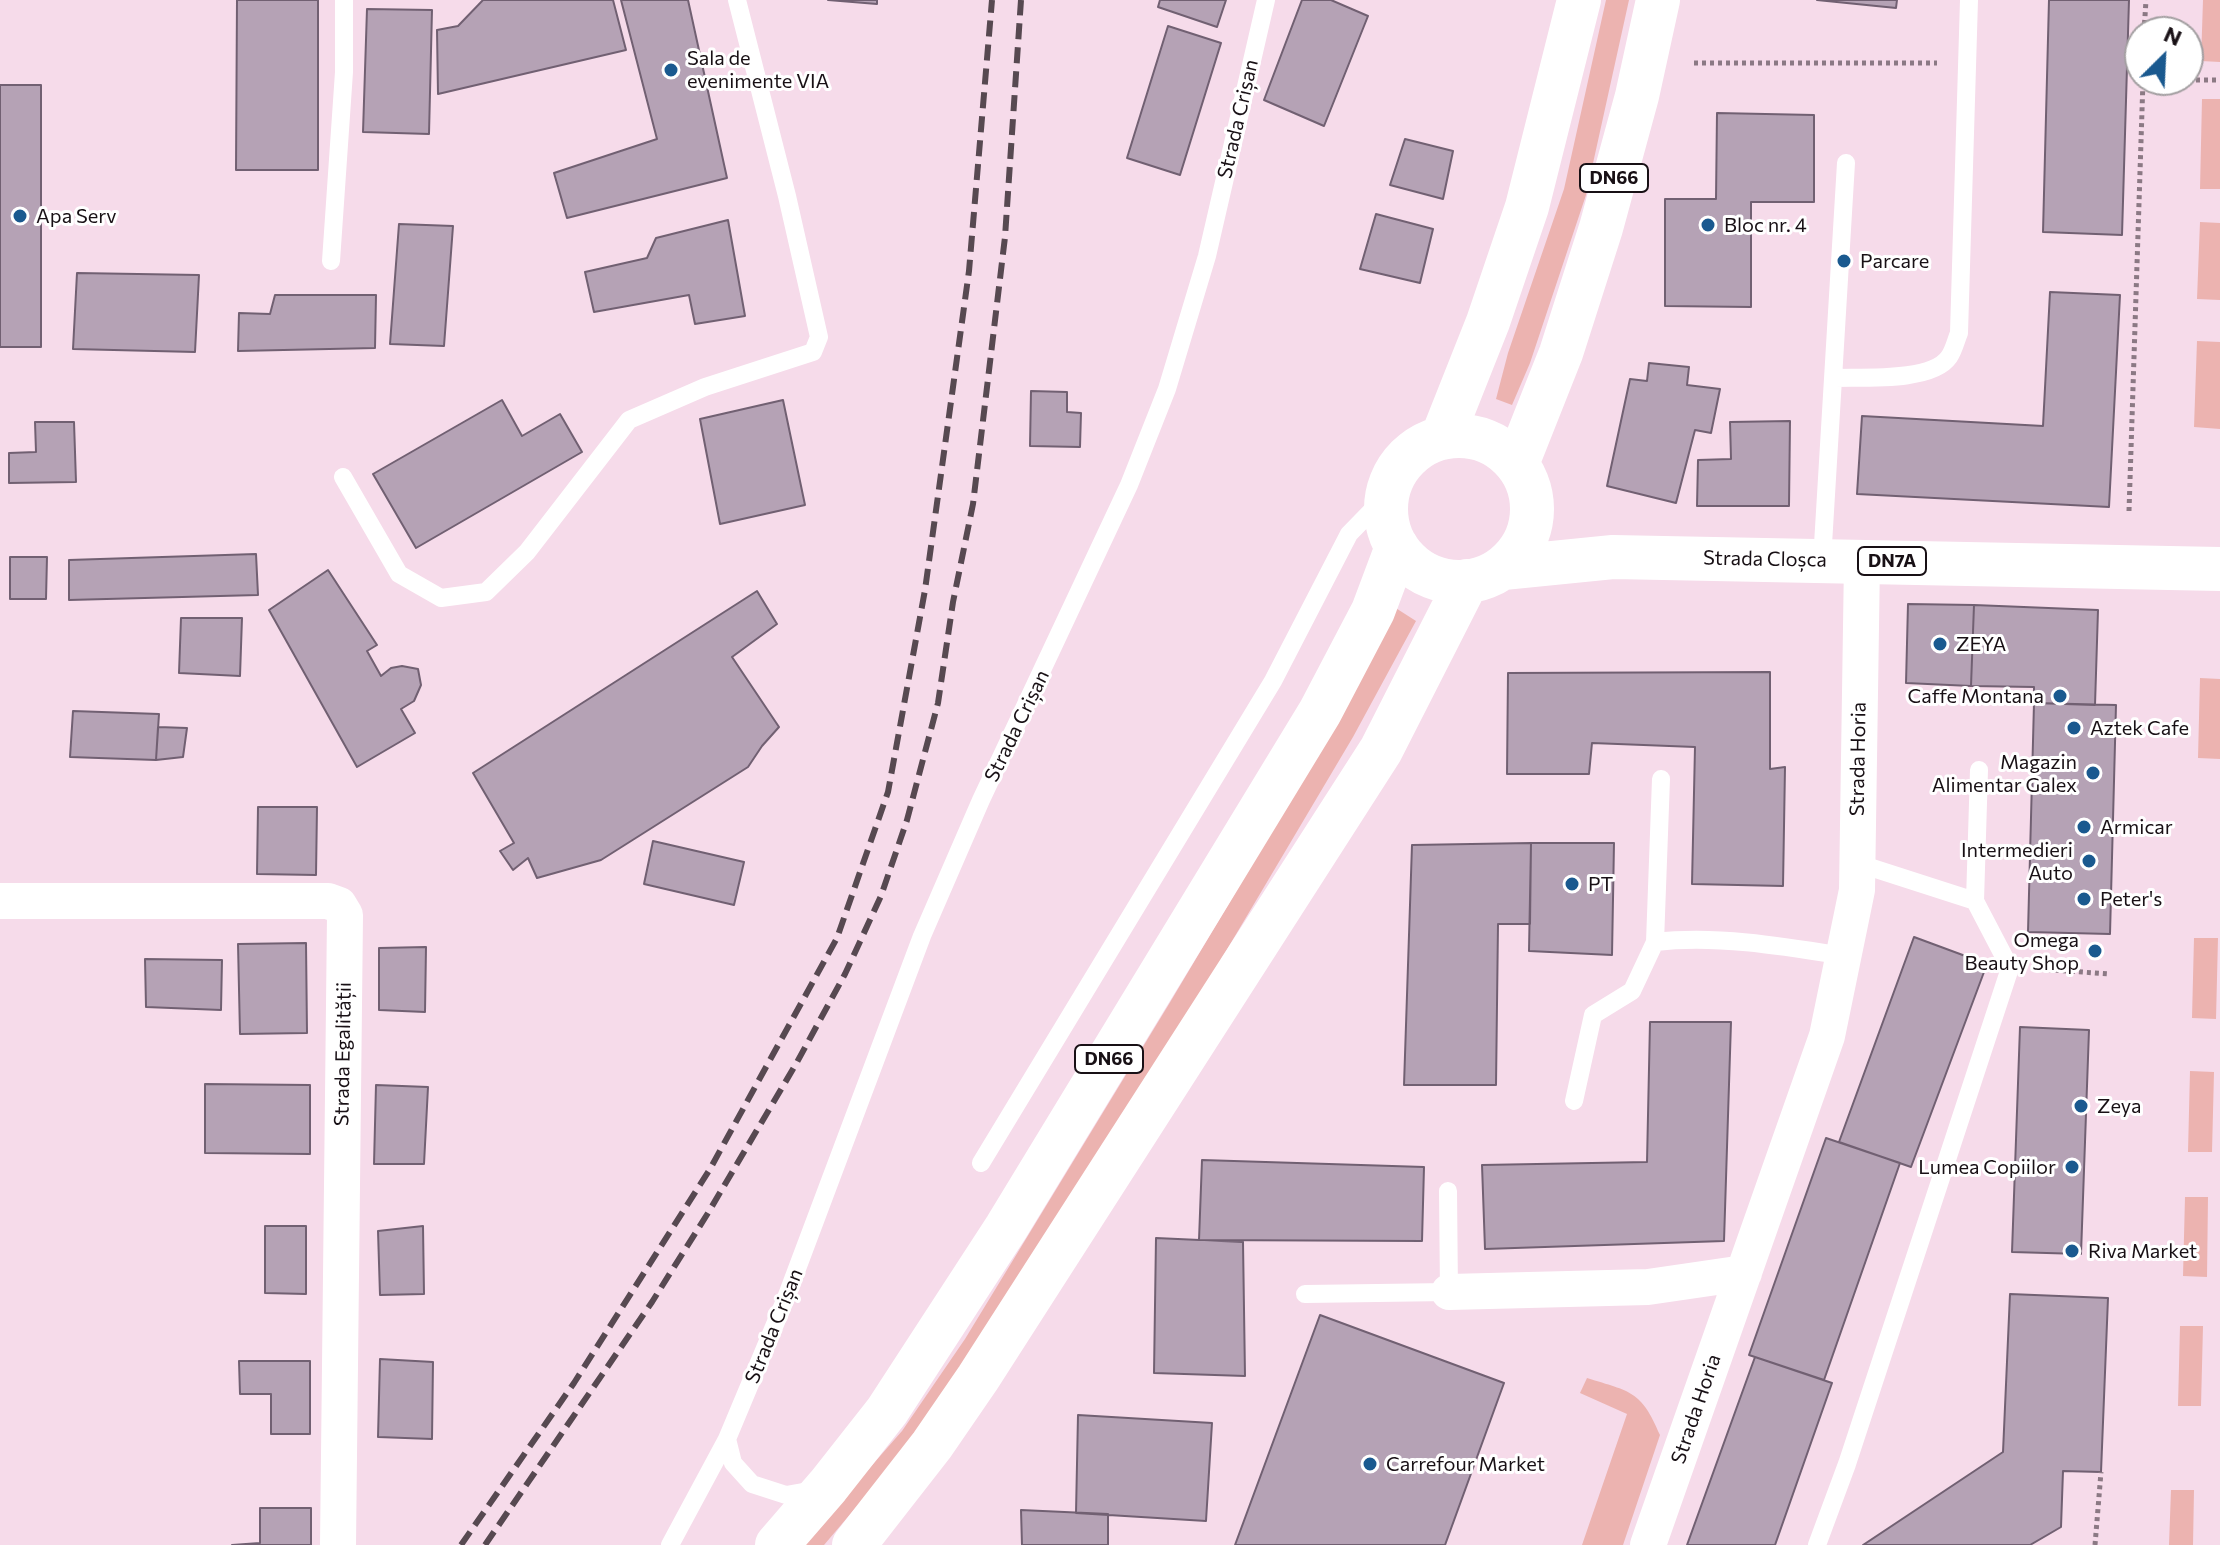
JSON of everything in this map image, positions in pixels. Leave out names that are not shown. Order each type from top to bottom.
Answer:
[{"type":"main road","points":[[1442,438],[1488,322],[1527,207],[1579,0]]},
{"type":"main road","name":"DN66","points":[[1517,464],[1561,353],[1601,228],[1637,96],[1658,0]]},
{"type":"main road","points":[[1453,436],[1477,438],[1499,448],[1517,464],[1526,477],[1533,509],[1528,536],[1521,548],[1485,575],[1433,577],[1413,565],[1397,547],[1389,531],[1386,513],[1388,494],[1401,464],[1426,444],[1453,436]]},
{"type":"main road","points":[[1533,509],[1613,557]]},
{"type":"main road","name":"DN66","points":[[777,1545],[887,1411],[998,1241],[1312,725],[1373,611],[1397,547]]},
{"type":"main road","name":"Strada Cloșca","points":[[1485,575],[1613,557],[2220,569]]},
{"type":"main road","name":"DN66","points":[[854,1545],[932,1445],[986,1366],[1381,750],[1485,575]]},
{"type":"street","name":"Strada Horia","points":[[1648,1545],[1827,1036],[1844,956],[1857,890],[1857,863],[1842,561]]},
{"type":"street","name":"Strada Egalității","points":[[0,901],[328,901],[339,905],[345,915],[338,1545]]},
{"type":"street","points":[[1449,1292],[1648,1287],[1744,1273]]},
{"type":"lane","points":[[331,261],[344,72],[344,0]]},
{"type":"lane","points":[[343,477],[399,574],[441,598],[486,592],[527,552],[629,420],[705,387],[813,352],[819,337],[737,0]]},
{"type":"lane","name":"Strada Crișan","points":[[670,1545],[727,1439],[786,1298],[922,936],[981,800],[1129,485],[1167,389],[1207,256],[1266,0]]},
{"type":"lane","points":[[1834,378],[1931,371],[1949,358],[1959,333],[1969,0]]},
{"type":"lane","points":[[1842,561],[1834,378],[1846,163]]},
{"type":"lane","points":[[981,1163],[1273,681],[1349,534],[1388,494]]},
{"type":"lane","points":[[1817,1545],[1847,1464],[2010,968],[1975,901],[1979,770]]},
{"type":"lane","points":[[1574,1101],[1593,1015],[1632,991],[1655,942],[1661,779]]},
{"type":"lane","points":[[1857,863],[1975,901]]},
{"type":"lane","points":[[1655,942],[1678,939],[1779,945],[1844,956]]},
{"type":"lane","points":[[1305,1294],[1449,1292],[1448,1191]]},
{"type":"lane","points":[[727,1439],[733,1463],[752,1484],[786,1495],[828,1486]]},
{"type":"path","points":[[1694,63],[1967,63]]},
{"type":"path","points":[[2129,511],[2142,96]]},
{"type":"path","points":[[2010,968],[2110,974]]},
{"type":"path","points":[[2095,1545],[2101,1472]]},
{"type":"shaded area","points":[[1606,0],[1629,0],[1586,195],[1530,363],[1512,405],[1496,399],[1508,353],[1564,189]]},
{"type":"shaded area","points":[[2203,0],[2220,0],[2220,62],[2204,61]]},
{"type":"shaded area","points":[[2202,99],[2220,99],[2220,189],[2200,189]]},
{"type":"shaded area","points":[[2200,222],[2220,223],[2220,300],[2197,299]]},
{"type":"shaded area","points":[[2197,341],[2220,342],[2220,429],[2194,427]]},
{"type":"shaded area","points":[[1391,605],[1416,621],[1353,737],[1187,1017],[915,1438],[824,1545],[802,1545],[902,1431],[965,1339],[1325,742]]},
{"type":"shaded area","points":[[2200,678],[2220,679],[2220,759],[2198,758]]},
{"type":"shaded area","points":[[2194,938],[2218,938],[2216,1019],[2192,1018]]},
{"type":"shaded area","points":[[2190,1071],[2214,1072],[2212,1152],[2188,1152]]},
{"type":"shaded area","points":[[2185,1197],[2208,1197],[2207,1277],[2183,1276]]},
{"type":"shaded area","points":[[2180,1326],[2203,1326],[2201,1406],[2178,1406]]},
{"type":"shaded area","points":[[1587,1378],[1633,1395],[1647,1409],[1660,1435],[1623,1545],[1582,1545],[1627,1414],[1580,1393]]},
{"type":"shaded area","points":[[2171,1490],[2194,1490],[2193,1545],[2169,1545]]},
{"type":"building","points":[[237,0],[318,0],[318,170],[236,170]]},
{"type":"building","points":[[483,0],[613,0],[626,50],[438,94],[437,30],[458,26]]},
{"type":"building","name":"Sala de evenimente VIA","points":[[621,0],[688,0],[727,178],[567,218],[554,173],[657,139]]},
{"type":"building","points":[[828,0],[877,0],[877,4]]},
{"type":"building","points":[[1160,0],[1226,0],[1217,27],[1158,7]]},
{"type":"building","points":[[1302,0],[1331,0],[1368,16],[1324,126],[1264,100]]},
{"type":"building","points":[[1817,0],[1897,0],[1896,8]]},
{"type":"building","points":[[2049,0],[2129,0],[2129,16],[2124,16],[2126,96],[2122,235],[2043,232]]},
{"type":"building","points":[[367,9],[432,10],[429,134],[363,132]]},
{"type":"building","points":[[1168,26],[1221,43],[1180,175],[1127,158]]},
{"type":"building","name":"Apa Serv","points":[[0,85],[41,85],[41,347],[0,347]]},
{"type":"building","name":"Bloc nr. 4","points":[[1717,113],[1814,115],[1814,202],[1751,202],[1751,307],[1665,306],[1665,199],[1716,199]]},
{"type":"building","points":[[1405,139],[1453,151],[1443,199],[1390,185]]},
{"type":"building","points":[[1376,214],[1433,229],[1420,283],[1360,269]]},
{"type":"building","points":[[728,220],[745,316],[695,324],[689,295],[594,312],[585,272],[647,258],[656,238]]},
{"type":"building","points":[[399,224],[453,226],[444,346],[390,344]]},
{"type":"building","points":[[77,273],[199,275],[195,352],[73,349]]},
{"type":"building","points":[[2050,292],[2120,295],[2109,507],[1857,494],[1862,416],[2043,426]]},
{"type":"building","points":[[275,295],[376,295],[375,348],[238,351],[239,313],[270,314]]},
{"type":"building","points":[[1649,363],[1689,367],[1687,385],[1720,389],[1711,433],[1695,430],[1676,503],[1607,486],[1630,379],[1647,381]]},
{"type":"building","points":[[1031,391],[1067,392],[1067,412],[1081,413],[1080,447],[1030,446]]},
{"type":"building","points":[[502,400],[522,436],[560,414],[582,452],[416,548],[373,474]]},
{"type":"building","points":[[783,400],[805,505],[720,524],[700,419]]},
{"type":"building","points":[[1790,421],[1789,506],[1697,506],[1698,460],[1731,459],[1730,422]]},
{"type":"building","points":[[35,422],[74,422],[76,482],[9,483],[9,453],[36,452]]},
{"type":"building","points":[[256,554],[258,595],[69,600],[69,560]]},
{"type":"building","points":[[10,557],[47,557],[46,599],[10,599]]},
{"type":"building","points":[[328,570],[377,645],[367,651],[381,676],[391,668],[402,666],[418,669],[421,685],[414,701],[401,709],[415,733],[357,767],[269,610]]},
{"type":"building","points":[[757,591],[777,624],[732,657],[779,727],[748,767],[601,860],[537,878],[528,858],[513,870],[500,851],[514,843],[473,773]]},
{"type":"building","name":"ZEYA","points":[[1908,604],[1974,605],[1971,686],[1906,683]]},
{"type":"building","points":[[1974,605],[2098,610],[2095,705],[2034,703],[2034,687],[1971,686]]},
{"type":"building","points":[[181,618],[242,618],[240,676],[179,673]]},
{"type":"building","points":[[1770,672],[1770,769],[1785,767],[1783,886],[1692,884],[1695,747],[1592,743],[1589,774],[1507,774],[1508,673]]},
{"type":"building","points":[[2034,703],[2116,705],[2110,934],[2028,932]]},
{"type":"building","points":[[73,711],[159,714],[156,760],[70,757]]},
{"type":"building","points":[[158,727],[187,728],[183,757],[156,760]]},
{"type":"building","points":[[258,807],[317,807],[316,875],[257,874]]},
{"type":"building","points":[[653,841],[744,862],[734,905],[644,884]]},
{"type":"building","points":[[1531,843],[1530,924],[1498,924],[1496,1085],[1404,1085],[1412,845]]},
{"type":"building","name":"PT","points":[[1531,843],[1614,843],[1612,955],[1529,951]]},
{"type":"building","points":[[1914,937],[1987,964],[1911,1167],[1839,1142]]},
{"type":"building","points":[[306,943],[307,1033],[240,1034],[238,944]]},
{"type":"building","points":[[426,947],[425,1012],[379,1010],[379,948]]},
{"type":"building","points":[[145,959],[222,960],[221,1010],[146,1007]]},
{"type":"building","points":[[1650,1022],[1731,1022],[1724,1241],[1485,1249],[1482,1165],[1647,1162]]},
{"type":"building","points":[[2020,1027],[2089,1030],[2081,1254],[2012,1252]]},
{"type":"building","points":[[205,1084],[310,1085],[310,1154],[205,1153]]},
{"type":"building","points":[[376,1085],[428,1087],[424,1164],[374,1164]]},
{"type":"building","points":[[1826,1138],[1900,1163],[1824,1380],[1749,1355]]},
{"type":"building","points":[[1202,1160],[1424,1167],[1422,1241],[1199,1240]]},
{"type":"building","points":[[265,1226],[306,1226],[306,1294],[265,1293]]},
{"type":"building","points":[[423,1226],[424,1294],[380,1295],[378,1231]]},
{"type":"building","points":[[1156,1238],[1243,1242],[1245,1376],[1154,1373]]},
{"type":"building","points":[[2010,1294],[2108,1298],[2101,1472],[2063,1471],[2061,1527],[2030,1545],[1863,1545],[2003,1452]]},
{"type":"building","name":"Carrefour Market","points":[[1320,1315],[1504,1383],[1445,1545],[1235,1545]]},
{"type":"building","points":[[1755,1357],[1832,1383],[1775,1545],[1687,1545]]},
{"type":"building","points":[[380,1359],[433,1362],[432,1439],[378,1437]]},
{"type":"building","points":[[239,1361],[310,1361],[310,1434],[271,1434],[271,1394],[240,1394]]},
{"type":"building","points":[[1078,1415],[1212,1423],[1206,1521],[1076,1513]]},
{"type":"building","points":[[260,1508],[311,1508],[311,1545],[232,1545],[260,1543]]},
{"type":"building","points":[[1021,1510],[1108,1514],[1108,1545],[1022,1545]]},
{"type":"railway","points":[[461,1545],[574,1383],[710,1169],[837,938],[888,792],[925,590],[969,271],[992,0]]},
{"type":"railway","points":[[485,1545],[652,1302],[708,1213],[796,1064],[845,974],[881,896],[907,820],[938,703],[953,602],[973,504],[1005,237],[1021,0]]},
{"type":"place","name":"Sala de evenimente VIA","points":[[671,70]]},
{"type":"place","name":"Apa Serv","points":[[20,216]]},
{"type":"place","name":"Bloc nr. 4","points":[[1708,225]]},
{"type":"place","name":"Parcare","points":[[1844,261]]},
{"type":"place","name":"ZEYA","points":[[1940,644]]},
{"type":"place","name":"Caffe Montana","points":[[2060,696]]},
{"type":"place","name":"Aztek Cafe","points":[[2074,728]]},
{"type":"place","name":"Magazin Alimentar Galex","points":[[2093,773]]},
{"type":"place","name":"Armicar","points":[[2084,827]]},
{"type":"place","name":"Intermedieri Auto","points":[[2089,861]]},
{"type":"place","name":"PT","points":[[1572,884]]},
{"type":"place","name":"Peter's","points":[[2084,899]]},
{"type":"place","name":"Omega Beauty Shop","points":[[2095,951]]},
{"type":"place","name":"Zeya","points":[[2081,1106]]},
{"type":"place","name":"Lumea Copiilor","points":[[2072,1167]]},
{"type":"place","name":"Riva Market","points":[[2072,1251]]},
{"type":"place","name":"Carrefour Market","points":[[1370,1464]]}]
